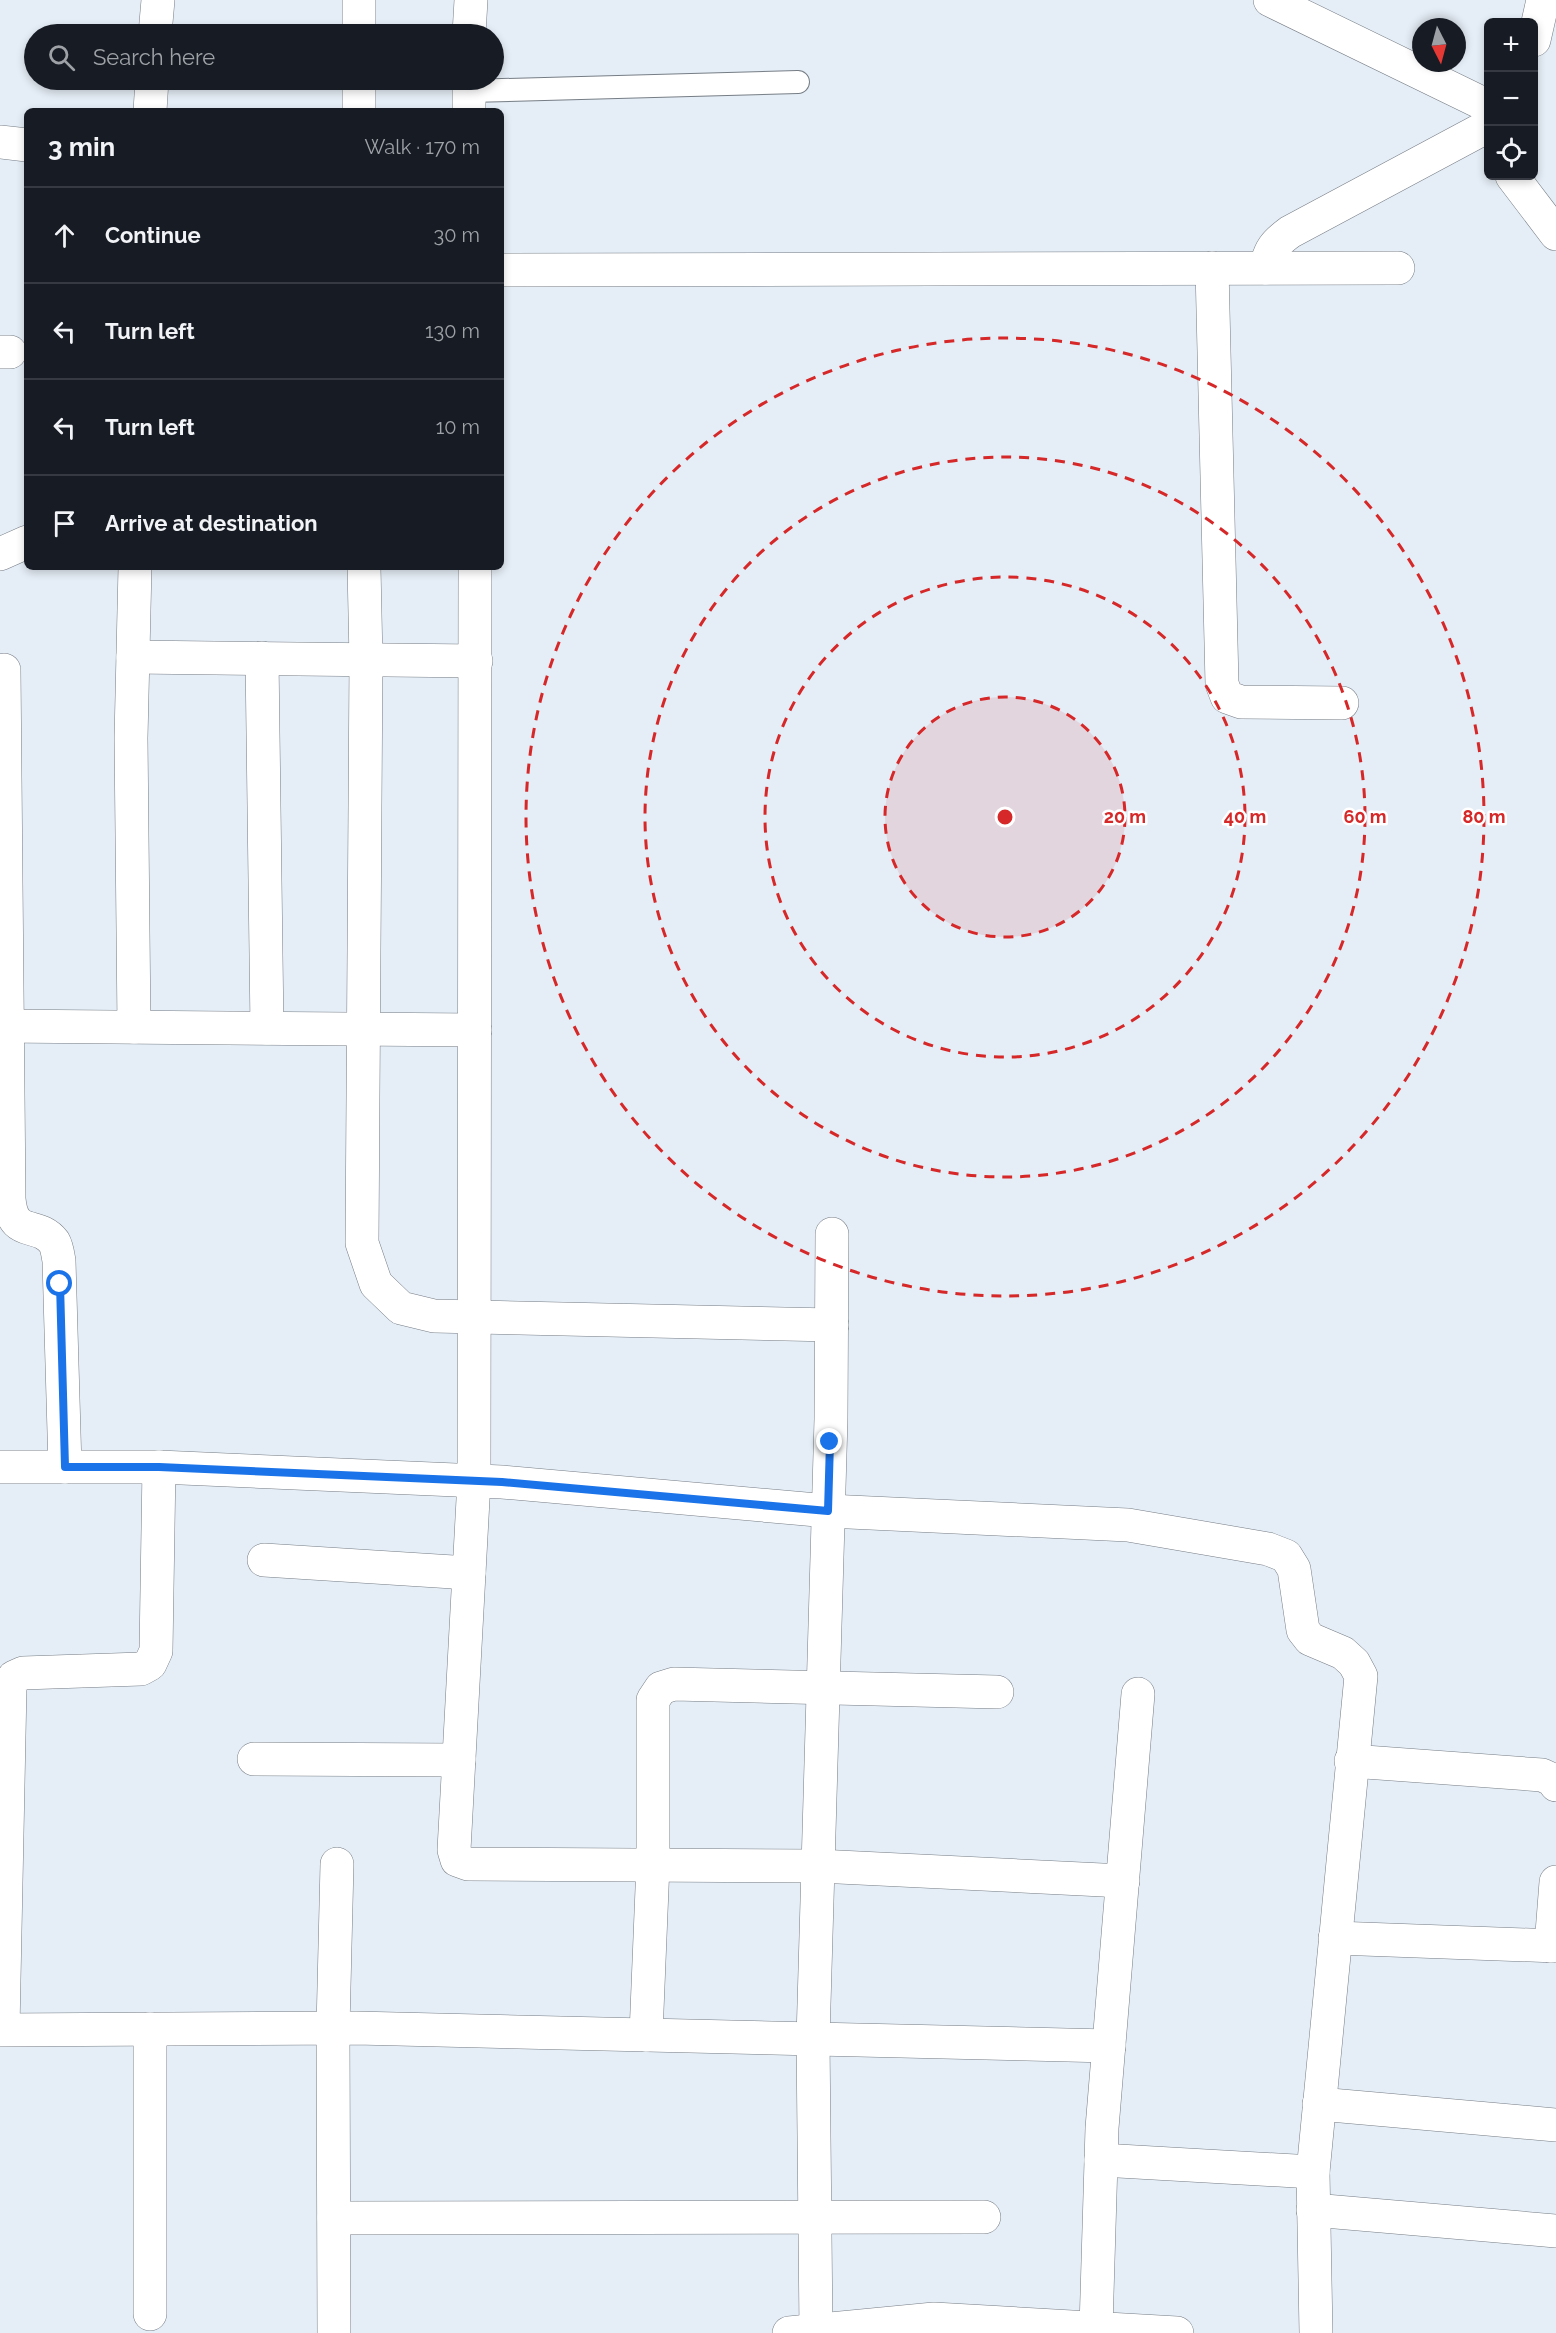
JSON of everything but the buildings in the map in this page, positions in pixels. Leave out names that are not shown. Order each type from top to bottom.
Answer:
[{"type":"street","points":[[156,24],[158,0]]},
{"type":"street","points":[[359,0],[359,24]]},
{"type":"street","points":[[470,24],[471,0]]},
{"type":"street","points":[[1270,0],[1484,126]]},
{"type":"street","points":[[1538,22],[1544,0]]},
{"type":"street","points":[[150,108],[151,90]]},
{"type":"street","points":[[359,90],[359,108]]},
{"type":"street","points":[[1266,268],[1268,254],[1274,244],[1290,232],[1484,128]]},
{"type":"street","points":[[0,142],[24,145]]},
{"type":"street","points":[[1515,180],[1556,234]]},
{"type":"street","points":[[1212,268],[1222,684],[1227,696],[1241,702],[1342,703]]},
{"type":"street","points":[[504,270],[1398,268]]},
{"type":"street","points":[[0,554],[24,543]]},
{"type":"street","points":[[134,1027],[131,738],[135,570]]},
{"type":"street","points":[[364,570],[366,660],[362,1243],[376,1284],[401,1308],[434,1316],[832,1325]]},
{"type":"street","points":[[475,570],[474,1481],[454,1850],[457,1860],[468,1864],[818,1866],[1123,1881]]},
{"type":"street","points":[[133,657],[476,661]]},
{"type":"street","points":[[262,658],[267,1028]]},
{"type":"street","points":[[4,670],[3,1026],[10,1215],[19,1224],[46,1235],[55,1243],[59,1261],[65,1467]]},
{"type":"street","points":[[3,1026],[475,1030]]},
{"type":"street","points":[[832,1234],[828,1511],[813,2039],[815,2218],[802,2331],[934,2319],[1177,2333]]},
{"type":"street","points":[[0,1467],[159,1467],[474,1481],[828,1511],[1128,1525],[1268,1549],[1286,1556],[1294,1569],[1303,1630],[1310,1639],[1343,1653],[1354,1663],[1360,1676],[1313,2172],[1316,2333]]},
{"type":"street","points":[[159,1467],[156,1651],[150,1664],[141,1669],[23,1673],[14,1677],[10,1687],[2,2030],[333,2028],[1109,2046]]},
{"type":"street","points":[[264,1560],[469,1574]]},
{"type":"street","points":[[646,2035],[653,1864],[653,1700],[661,1688],[674,1684],[997,1692]]},
{"type":"street","points":[[1096,2328],[1101,2160],[1138,1694]]},
{"type":"street","points":[[254,1759],[459,1760]]},
{"type":"street","points":[[1352,1761],[1542,1775],[1553,1780],[1556,1785]]},
{"type":"street","points":[[334,2333],[333,2028],[337,1864]]},
{"type":"street","points":[[1335,1938],[1553,1946],[1556,1882]]},
{"type":"street","points":[[150,2029],[150,2314]]},
{"type":"street","points":[[1320,2104],[1556,2125]]},
{"type":"street","points":[[1101,2160],[1313,2172]]},
{"type":"street","points":[[1313,2210],[1556,2231]]},
{"type":"street","points":[[333,2218],[984,2217]]},
{"type":"lane","points":[[469,94],[798,82]]},
{"type":"route","points":[[60,1284],[65,1467],[159,1467],[502,1482],[828,1511],[830,1442]]}]
